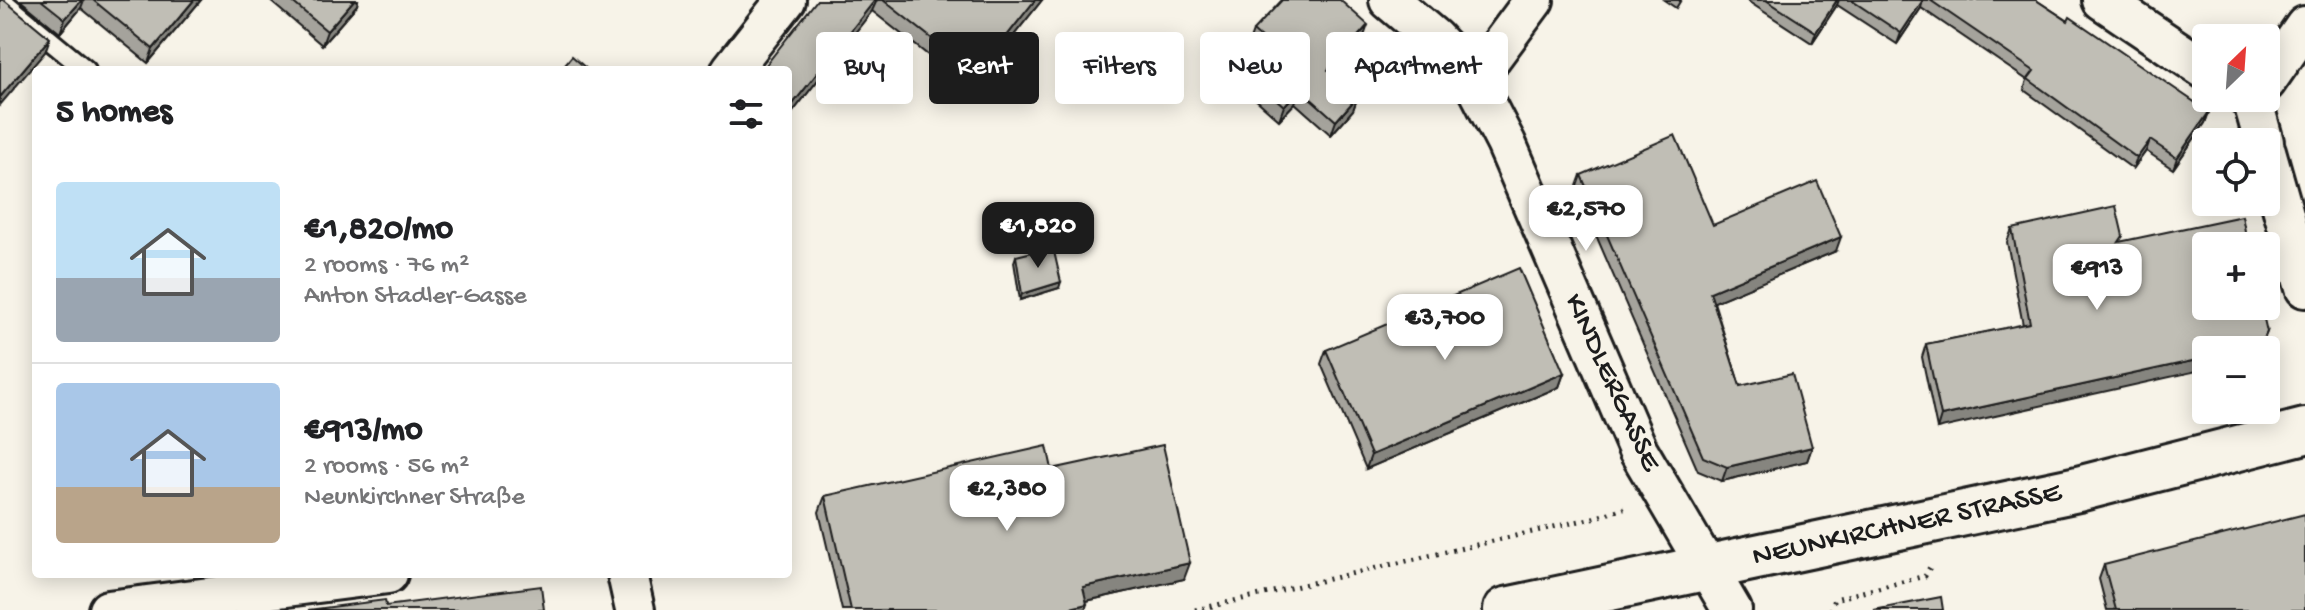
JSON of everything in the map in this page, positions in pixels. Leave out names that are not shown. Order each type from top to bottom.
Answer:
[{"type":"main road","name":"NEUNKIRCHNER STRASSE","points":[[1506,610],[2064,493],[2305,431]]},
{"type":"street","points":[[734,66],[786,0]]},
{"type":"street","name":"KINDLERGASSE","points":[[1389,0],[1427,32]]},
{"type":"street","points":[[1508,35],[1534,0]]},
{"type":"street","points":[[2102,0],[2192,61]]},
{"type":"street","points":[[2280,60],[2305,26]]},
{"type":"street","name":"KINDLERGASSE","points":[[1486,104],[1506,143],[1638,450],[1732,610]]},
{"type":"street","points":[[2280,200],[2305,288]]},
{"type":"street","points":[[108,610],[357,578]]},
{"type":"street","points":[[628,578],[635,610]]},
{"type":"lane","points":[[1,0],[81,66]]},
{"type":"path","points":[[1195,610],[1597,517],[1629,506]]},
{"type":"path","points":[[1831,610],[1835,599],[1925,576]]},
{"type":"building","points":[[0,0],[4,0],[50,38],[0,97]]},
{"type":"building","points":[[41,0],[82,0],[65,19]]},
{"type":"building","points":[[93,0],[194,0],[153,49]]},
{"type":"building","points":[[290,0],[354,0],[327,31]]},
{"type":"building","points":[[817,0],[875,0],[850,32],[816,32],[816,75],[792,105],[792,66],[765,66]]},
{"type":"building","points":[[883,0],[1035,0],[1010,32],[929,32],[929,36]]},
{"type":"building","points":[[1282,0],[1340,0],[1368,25],[1362,32],[1326,32],[1326,104],[1351,104],[1336,121],[1310,98],[1310,32],[1253,31]]},
{"type":"building","points":[[1766,0],[1837,0],[1816,32]]},
{"type":"building","points":[[1851,0],[1923,0],[1901,33]]},
{"type":"building","points":[[1930,0],[2036,0],[2068,21],[2070,17],[2192,100],[2192,112],[2209,112],[2198,128],[2192,128],[2192,136],[2177,158],[2150,140],[2137,158],[2028,79],[2034,71]]},
{"type":"building","points":[[572,56],[583,66],[563,66]]},
{"type":"building","points":[[1675,135],[1713,225],[1817,181],[1841,237],[1710,292],[1740,386],[1792,374],[1812,447],[1727,467],[1703,457],[1581,175]]},
{"type":"building","points":[[2116,206],[2123,236],[2119,242],[2242,216],[2245,232],[2192,232],[2192,320],[2264,320],[2267,332],[2265,336],[2192,336],[2192,361],[1941,416],[1926,344],[2030,323],[2012,229]]},
{"type":"building","points":[[1053,247],[1061,282],[1022,294],[1016,256]]},
{"type":"building","points":[[1519,268],[1564,373],[1371,455],[1326,350]]},
{"type":"building","points":[[1163,445],[1190,563],[1083,587],[1087,604],[1062,610],[851,610],[825,496],[1047,446],[1052,469]]},
{"type":"building","points":[[2305,514],[2305,610],[2116,610],[2104,565]]},
{"type":"building","points":[[541,586],[544,610],[308,610],[385,600],[386,606]]},
{"type":"building","points":[[1941,597],[1943,610],[1874,610]]}]
